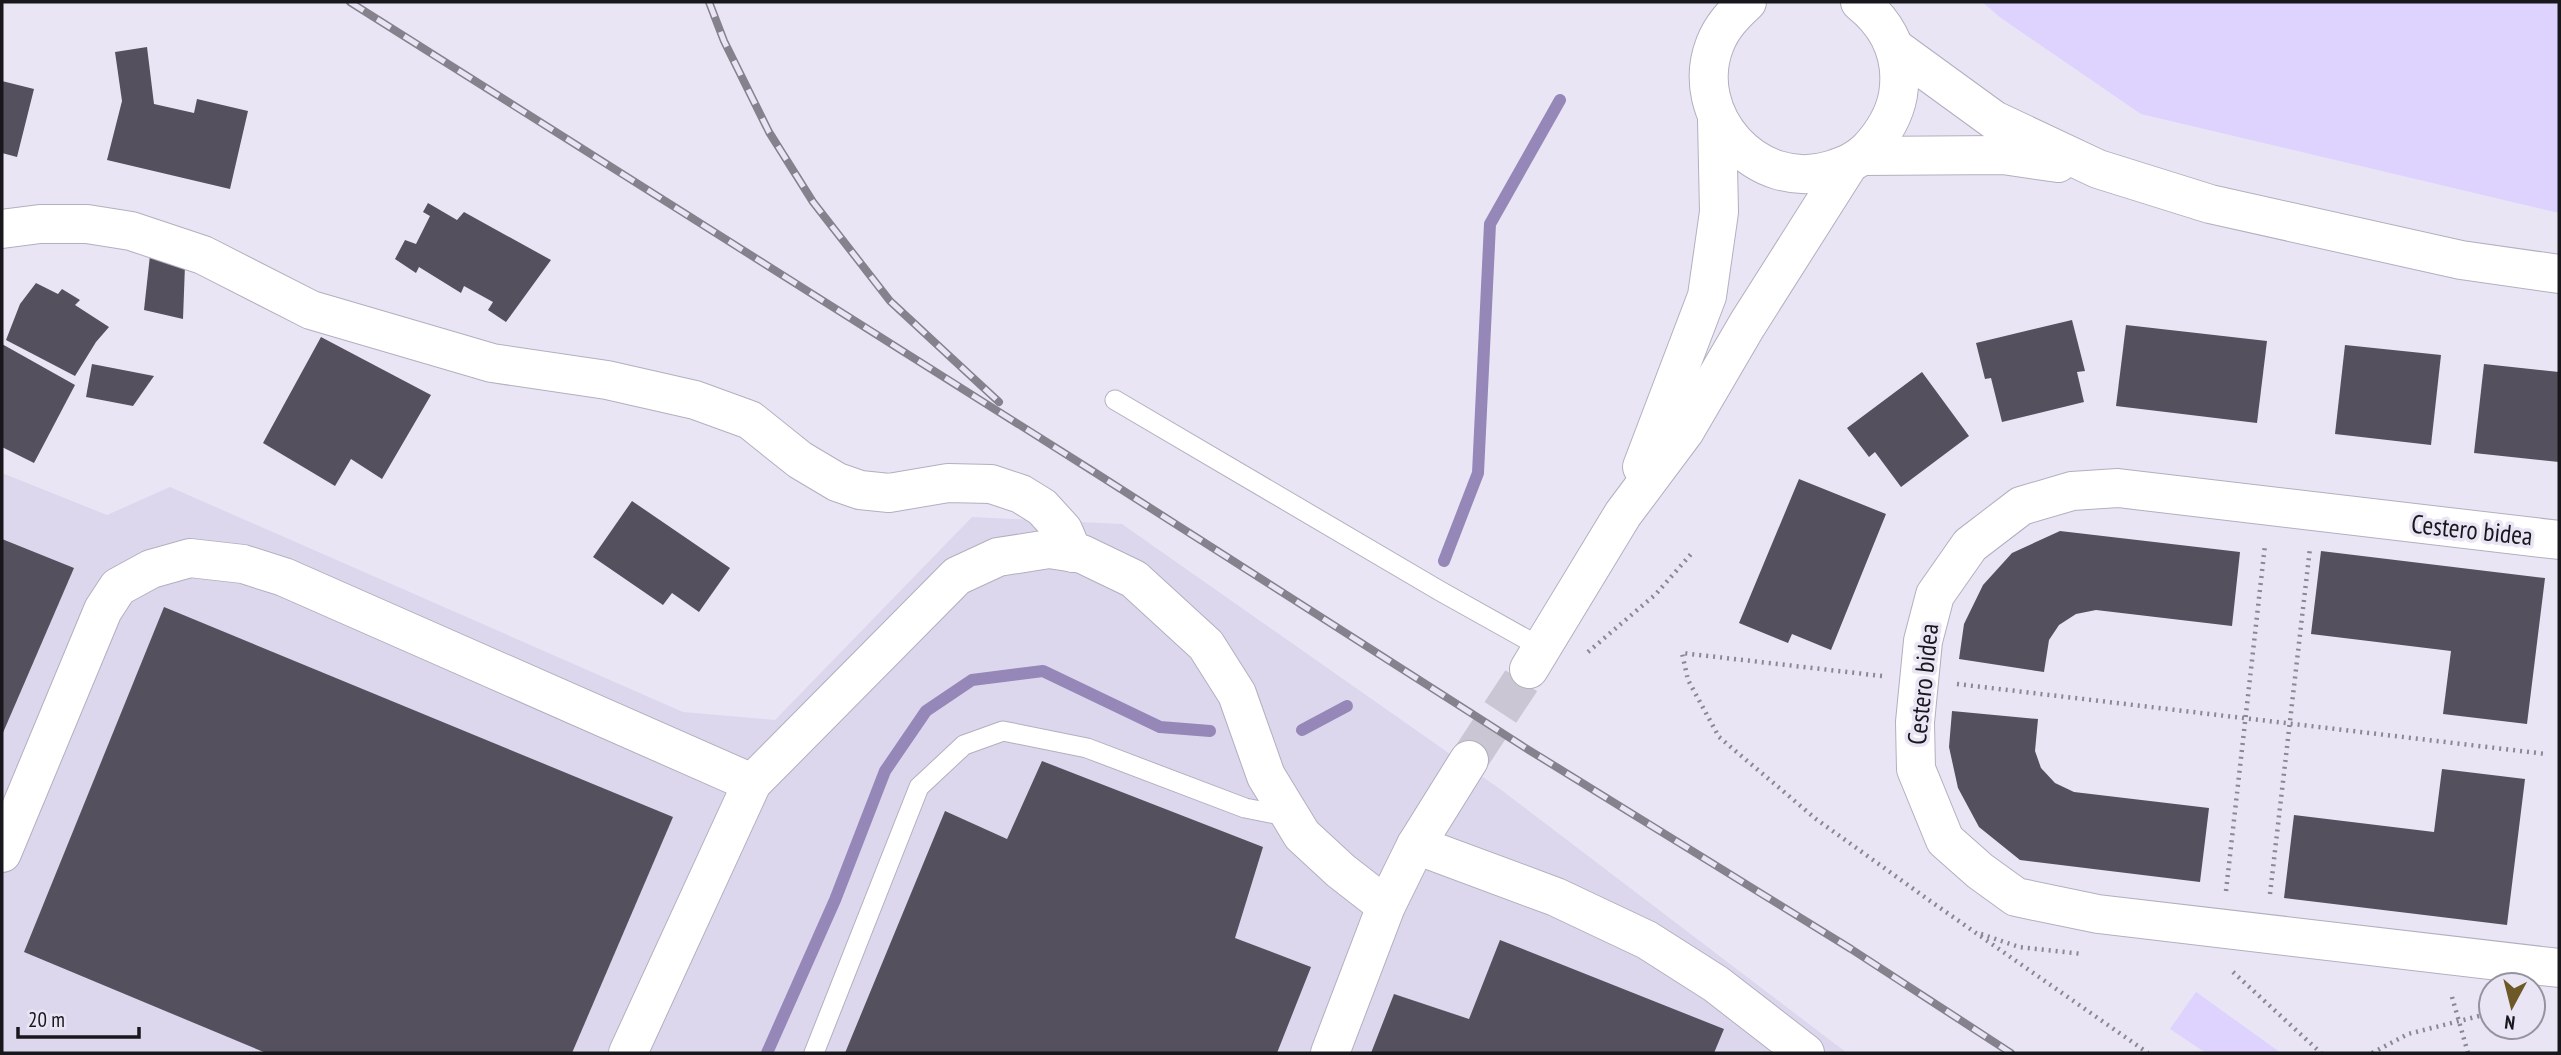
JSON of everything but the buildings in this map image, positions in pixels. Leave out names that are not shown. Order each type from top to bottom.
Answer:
[{"type":"street","points":[[1623,514],[1707,296],[1719,212],[1717,119],[1710,95],[1709,69],[1715,43],[1728,20],[1747,2]]},
{"type":"street","points":[[1535,658],[1623,514],[1685,431],[1760,303],[1855,160],[1882,135],[1896,108],[1900,78],[1895,48],[1870,6]]},
{"type":"street","points":[[1895,48],[1994,120],[2098,169],[2210,204],[2462,260],[2559,274]]},
{"type":"street","points":[[1717,119],[1735,145],[1759,163],[1789,174],[1819,174],[1855,160],[2003,155],[2098,169]]},
{"type":"street","points":[[2,229],[40,224],[87,224],[131,231],[203,255],[311,310],[492,363],[607,380],[695,400],[750,420],[800,460],[837,482],[860,490],[889,492],[948,483],[990,484],[1021,494],[1042,507],[1063,530],[1073,553]]},
{"type":"street","name":"Cestero bidea","points":[[2559,540],[2118,488],[2071,491],[2021,506],[1970,545],[1935,595],[1923,641],[1915,722],[1916,769],[1945,840],[1980,871],[2016,897],[2098,914],[2559,968]]},
{"type":"street","points":[[628,1053],[752,783],[957,576],[998,557],[1049,549],[1082,554],[1134,579],[1206,645],[1237,694],[1266,776],[1302,835],[1341,871],[1386,905]]},
{"type":"street","points":[[2,853],[103,610],[118,587],[151,569],[190,558],[243,564],[284,577],[752,783]]},
{"type":"street","points":[[1331,1053],[1386,905],[1416,845],[1469,760]]},
{"type":"street","points":[[1416,845],[1556,898],[1647,940],[1716,984],[1805,1053]]},
{"type":"lane","points":[[1115,400],[1440,591],[1535,658]]},
{"type":"lane","points":[[814,1053],[919,787],[964,745],[1003,731],[1087,748],[1245,808],[1292,817]]},
{"type":"path","points":[[2222,929],[2266,534]]},
{"type":"path","points":[[2265,934],[2311,540]]},
{"type":"path","points":[[1584,655],[1656,594],[1691,554]]},
{"type":"path","points":[[2148,1053],[1816,819],[1718,737],[1688,680],[1682,653],[2546,754]]},
{"type":"path","points":[[2233,972],[2320,1053]]},
{"type":"path","points":[[2452,997],[2468,1053]]},
{"type":"path","points":[[2372,1053],[2408,1034],[2477,1016]]},
{"type":"shaded area","points":[[1982,2],[2559,2],[2559,213],[2141,114],[2001,18]]},
{"type":"shaded area","points":[[2,473],[107,515],[170,487],[683,712],[775,720],[972,517],[1122,524],[1500,789],[1847,1053],[2,1053]]},
{"type":"shaded area","points":[[2196,992],[2281,1053],[2206,1053],[2170,1029]]},
{"type":"waterway","points":[[1444,561],[1478,473],[1490,224],[1560,100]]},
{"type":"waterway","points":[[767,1053],[835,900],[885,771],[926,711],[972,680],[1043,671],[1160,727],[1210,731]]},
{"type":"waterway","points":[[1302,730],[1347,706]]},
{"type":"tunnel","points":[[1469,760],[1529,669]]},
{"type":"railway","points":[[350,2],[1524,747],[1851,949],[2011,1053]]},
{"type":"railway","points":[[709,2],[724,41],[769,132],[813,202],[890,301],[999,402]]}]
